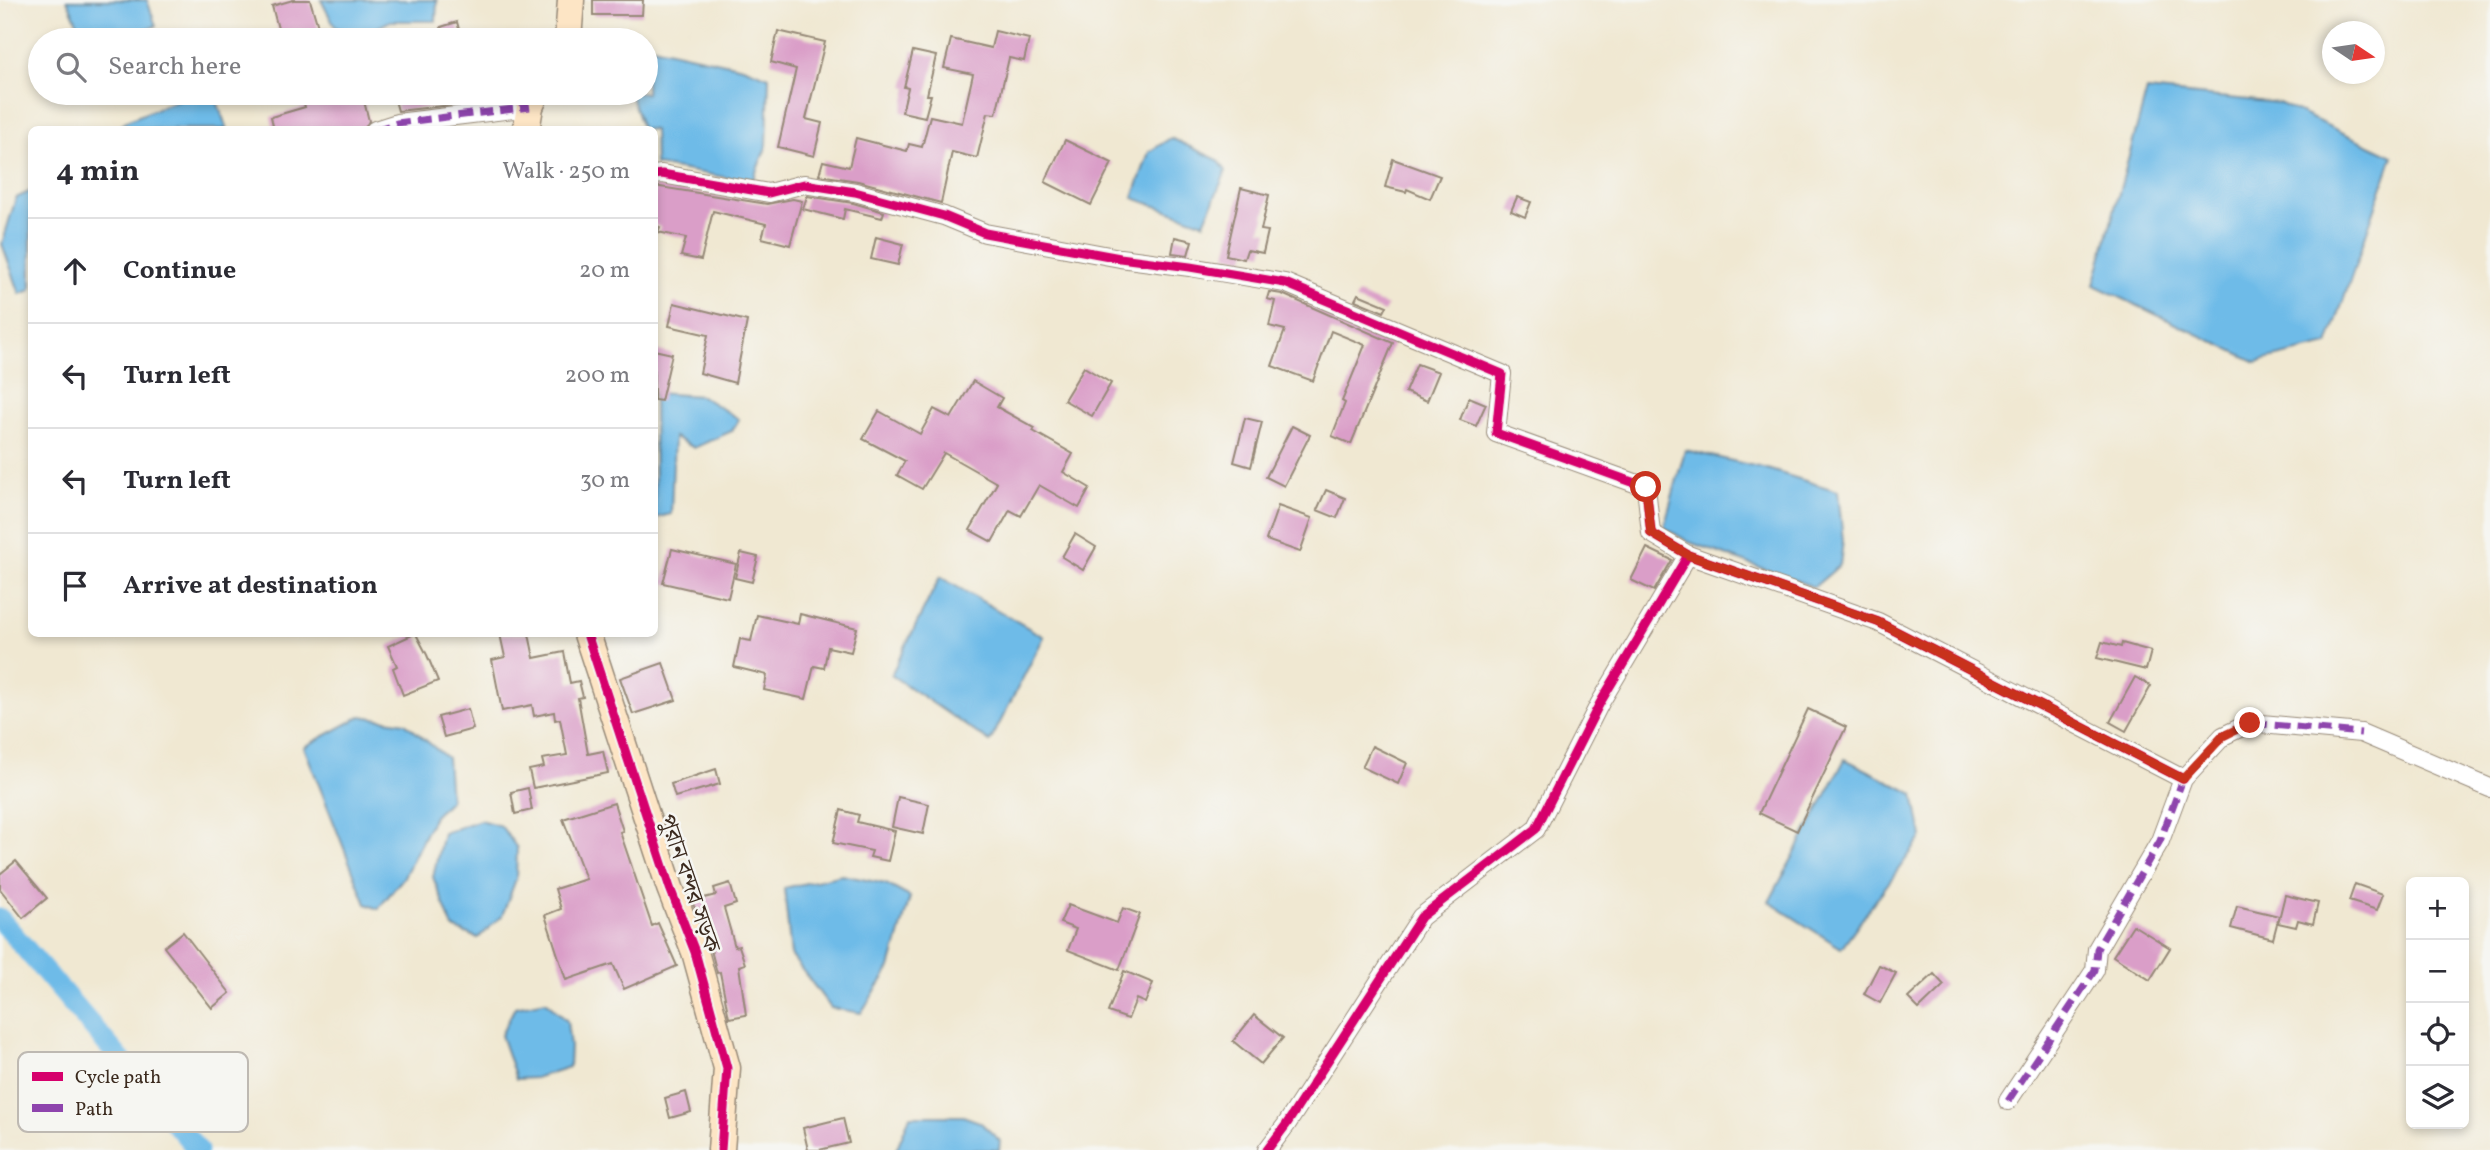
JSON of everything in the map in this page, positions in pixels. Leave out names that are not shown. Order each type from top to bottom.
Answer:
[{"type":"street","points":[[569,28],[571,0]]},
{"type":"street","points":[[388,126],[531,110]]},
{"type":"street","points":[[658,174],[769,193],[804,184],[855,192],[944,216],[985,233],[1121,258],[1285,283],[1502,374],[1496,433],[1646,487],[1651,533],[1688,555],[1878,622],[2183,779]]},
{"type":"street","points":[[1267,1150],[1421,917],[1536,828],[1600,703],[1688,555]]},
{"type":"street","name":"পুরান বন্দর সড়ক","points":[[588,637],[666,875],[695,952],[727,1068],[721,1150]]},
{"type":"street","points":[[2008,1101],[2095,970],[2097,949],[2160,841],[2183,779],[2223,736],[2250,723],[2361,733],[2490,788]]},
{"type":"water","points":[[67,0],[147,0],[156,26],[150,28],[80,28]]},
{"type":"water","points":[[321,0],[437,0],[436,21],[390,21],[377,28],[335,27]]},
{"type":"water","points":[[658,48],[743,67],[769,77],[767,145],[752,182],[658,166],[658,126],[641,126],[634,105],[658,105]]},
{"type":"water","points":[[2147,90],[2279,103],[2393,156],[2328,345],[2256,362],[2094,285]]},
{"type":"water","points":[[165,105],[218,105],[226,126],[121,126],[126,121]]},
{"type":"water","points":[[1171,138],[1218,160],[1226,171],[1204,223],[1133,198],[1149,152]]},
{"type":"water","points":[[28,192],[28,291],[20,294],[2,244],[16,198]]},
{"type":"water","points":[[658,393],[701,396],[739,419],[732,431],[694,448],[674,437],[671,514],[658,517]]},
{"type":"water","points":[[1685,450],[1767,469],[1838,491],[1843,541],[1840,565],[1814,587],[1689,542],[1664,527]]},
{"type":"water","points":[[940,577],[1044,637],[990,742],[891,675]]},
{"type":"water","points":[[361,716],[405,723],[447,758],[450,800],[434,816],[404,877],[378,909],[366,904],[304,747]]},
{"type":"water","points":[[1845,759],[1914,794],[1922,837],[1841,948],[1769,902]]},
{"type":"water","points":[[480,820],[501,826],[517,848],[516,879],[502,916],[478,938],[453,928],[433,877],[443,833]]},
{"type":"water","points":[[842,875],[886,884],[910,897],[890,968],[861,1013],[831,1008],[791,955],[784,888]]},
{"type":"water","points":[[546,1001],[567,1021],[569,1067],[535,1078],[516,1079],[501,1035],[515,1007]]},
{"type":"water","points":[[910,1116],[963,1116],[980,1122],[1000,1141],[999,1150],[896,1150]]},
{"type":"building","points":[[293,0],[310,0],[318,28],[278,28],[272,6]]},
{"type":"building","points":[[593,0],[643,0],[642,15],[593,15]]},
{"type":"building","points":[[457,22],[459,28],[441,28]]},
{"type":"building","points":[[778,31],[825,42],[806,119],[822,123],[814,156],[778,147],[796,69],[771,62]]},
{"type":"building","points":[[995,31],[1029,39],[1024,61],[1009,58],[996,114],[988,113],[977,158],[952,152],[941,203],[858,181],[819,175],[823,161],[849,167],[856,138],[907,151],[909,144],[922,147],[930,116],[962,123],[973,74],[944,68],[951,39],[991,48]]},
{"type":"building","points":[[913,51],[936,56],[925,117],[902,112],[908,88],[904,87]]},
{"type":"building","points":[[365,105],[369,121],[366,126],[273,126],[271,117],[305,107]]},
{"type":"building","points":[[396,105],[452,105],[398,111]]},
{"type":"building","points":[[1065,140],[1112,163],[1091,205],[1045,182]]},
{"type":"building","points":[[1393,159],[1440,176],[1430,199],[1407,189],[1406,192],[1385,187]]},
{"type":"building","points":[[658,187],[767,204],[793,199],[802,201],[790,245],[762,238],[766,224],[713,211],[701,260],[681,256],[686,238],[658,232]]},
{"type":"building","points":[[1241,188],[1269,195],[1261,230],[1268,231],[1263,253],[1247,250],[1244,259],[1226,255]]},
{"type":"building","points":[[807,196],[853,203],[884,212],[882,218],[845,209],[843,219],[803,209]]},
{"type":"building","points":[[1517,197],[1531,202],[1525,217],[1511,211]]},
{"type":"building","points":[[876,237],[903,244],[898,265],[871,259]]},
{"type":"building","points":[[1175,237],[1192,241],[1188,255],[1172,253]]},
{"type":"building","points":[[1269,292],[1282,294],[1393,343],[1351,444],[1332,436],[1345,403],[1342,401],[1365,345],[1331,331],[1313,381],[1272,366],[1285,330],[1269,326],[1275,301],[1267,299]]},
{"type":"building","points":[[1358,294],[1387,306],[1384,312],[1355,300]]},
{"type":"building","points":[[674,303],[747,321],[735,383],[700,373],[708,335],[669,326]]},
{"type":"building","points":[[658,351],[672,354],[661,401],[658,401]]},
{"type":"building","points":[[1417,364],[1439,372],[1427,401],[1405,392]]},
{"type":"building","points":[[1084,367],[1111,383],[1092,416],[1064,400]]},
{"type":"building","points":[[973,381],[1002,398],[997,407],[1035,428],[1033,431],[1073,454],[1063,472],[1090,488],[1079,508],[1039,485],[1021,516],[1010,510],[992,542],[970,530],[997,483],[944,453],[922,489],[897,475],[905,461],[863,439],[879,411],[920,434],[934,409],[951,418]]},
{"type":"building","points":[[1469,397],[1486,404],[1476,426],[1460,420]]},
{"type":"building","points":[[1245,418],[1262,422],[1251,467],[1234,462]]},
{"type":"building","points":[[1292,426],[1310,435],[1284,486],[1266,477]]},
{"type":"building","points":[[1326,490],[1345,498],[1337,518],[1317,510]]},
{"type":"building","points":[[1278,506],[1312,518],[1300,552],[1266,540]]},
{"type":"building","points":[[1075,534],[1096,547],[1083,570],[1062,557]]},
{"type":"building","points":[[1647,548],[1672,560],[1654,591],[1631,580]]},
{"type":"building","points":[[672,549],[736,564],[728,598],[663,583]]},
{"type":"building","points":[[741,553],[758,557],[752,582],[735,578]]},
{"type":"building","points":[[800,614],[857,628],[851,652],[828,647],[824,668],[814,666],[806,699],[764,690],[767,675],[734,667],[740,639],[751,641],[757,615],[798,624]]},
{"type":"building","points":[[408,637],[418,637],[438,681],[403,695],[393,668],[397,666],[388,646]]},
{"type":"building","points":[[501,637],[530,637],[534,658],[564,652],[570,683],[579,681],[583,697],[578,698],[588,754],[603,751],[608,773],[533,788],[529,770],[544,767],[542,759],[567,755],[560,719],[555,720],[554,712],[534,716],[532,705],[502,711],[492,660],[505,657]]},
{"type":"building","points":[[2102,642],[2121,647],[2122,643],[2151,651],[2146,670],[2097,658]]},
{"type":"building","points":[[663,663],[676,700],[633,714],[620,678]]},
{"type":"building","points":[[2135,677],[2151,686],[2126,731],[2110,722]]},
{"type":"building","points":[[468,709],[473,729],[444,737],[438,717]]},
{"type":"building","points":[[1808,709],[1846,727],[1797,831],[1759,813]]},
{"type":"building","points":[[1372,746],[1407,763],[1398,784],[1362,767]]},
{"type":"building","points":[[716,769],[720,784],[675,797],[671,784]]},
{"type":"building","points":[[528,788],[532,810],[515,814],[511,792]]},
{"type":"building","points":[[898,797],[929,804],[923,834],[892,827]]},
{"type":"building","points":[[614,803],[623,831],[620,832],[652,926],[658,923],[677,966],[624,989],[613,964],[566,980],[545,915],[561,909],[555,889],[586,879],[563,819]]},
{"type":"building","points":[[841,810],[859,815],[857,822],[895,831],[888,861],[870,857],[872,851],[833,843]]},
{"type":"building","points":[[16,861],[47,898],[23,918],[0,889],[0,874]]},
{"type":"building","points":[[730,883],[736,904],[724,908],[735,947],[739,946],[745,964],[739,966],[746,1015],[729,1018],[720,972],[717,973],[710,946],[692,901],[716,895],[714,888]]},
{"type":"building","points":[[2355,884],[2383,894],[2377,910],[2349,901]]},
{"type":"building","points":[[2285,895],[2318,903],[2313,924],[2298,920],[2296,927],[2278,923]]},
{"type":"building","points":[[1068,905],[1117,923],[1123,908],[1140,914],[1119,970],[1068,950],[1076,929],[1060,923]]},
{"type":"building","points":[[2237,906],[2279,916],[2273,939],[2231,928]]},
{"type":"building","points":[[2133,925],[2170,948],[2150,980],[2113,956]]},
{"type":"building","points":[[183,932],[230,993],[212,1008],[164,947]]},
{"type":"building","points":[[1879,965],[1896,973],[1880,1003],[1864,994]]},
{"type":"building","points":[[1124,971],[1153,983],[1145,1003],[1136,999],[1128,1019],[1108,1012]]},
{"type":"building","points":[[1934,974],[1944,985],[1919,1009],[1908,998]]},
{"type":"building","points":[[1254,1015],[1283,1038],[1261,1064],[1233,1041]]},
{"type":"building","points":[[686,1092],[691,1112],[670,1118],[665,1098]]},
{"type":"building","points":[[843,1118],[849,1143],[808,1150],[803,1128]]},
{"type":"waterway","points":[[0,919],[114,1052]]},
{"type":"waterway","points":[[183,1132],[198,1150]]},
{"type":"marked path","points":[[388,126],[530,107]]},
{"type":"marked path","points":[[2008,1101],[2095,970],[2097,949],[2160,841],[2183,779],[2223,736],[2250,723],[2361,733]]},
{"type":"cycle path","points":[[658,174],[769,193],[804,184],[855,192],[944,216],[985,233],[1120,258],[1285,283],[1502,374],[1496,433],[1646,487],[1651,533],[1688,555],[1878,622],[2183,779]]},
{"type":"cycle path","points":[[1267,1150],[1421,917],[1536,829],[1600,703],[1688,555]]},
{"type":"cycle path","points":[[588,637],[670,888],[695,952],[727,1068],[721,1150]]},
{"type":"route","points":[[1646,487],[1651,533],[1669,545],[1688,555],[1878,622],[2183,779],[2223,736],[2250,723]]}]
